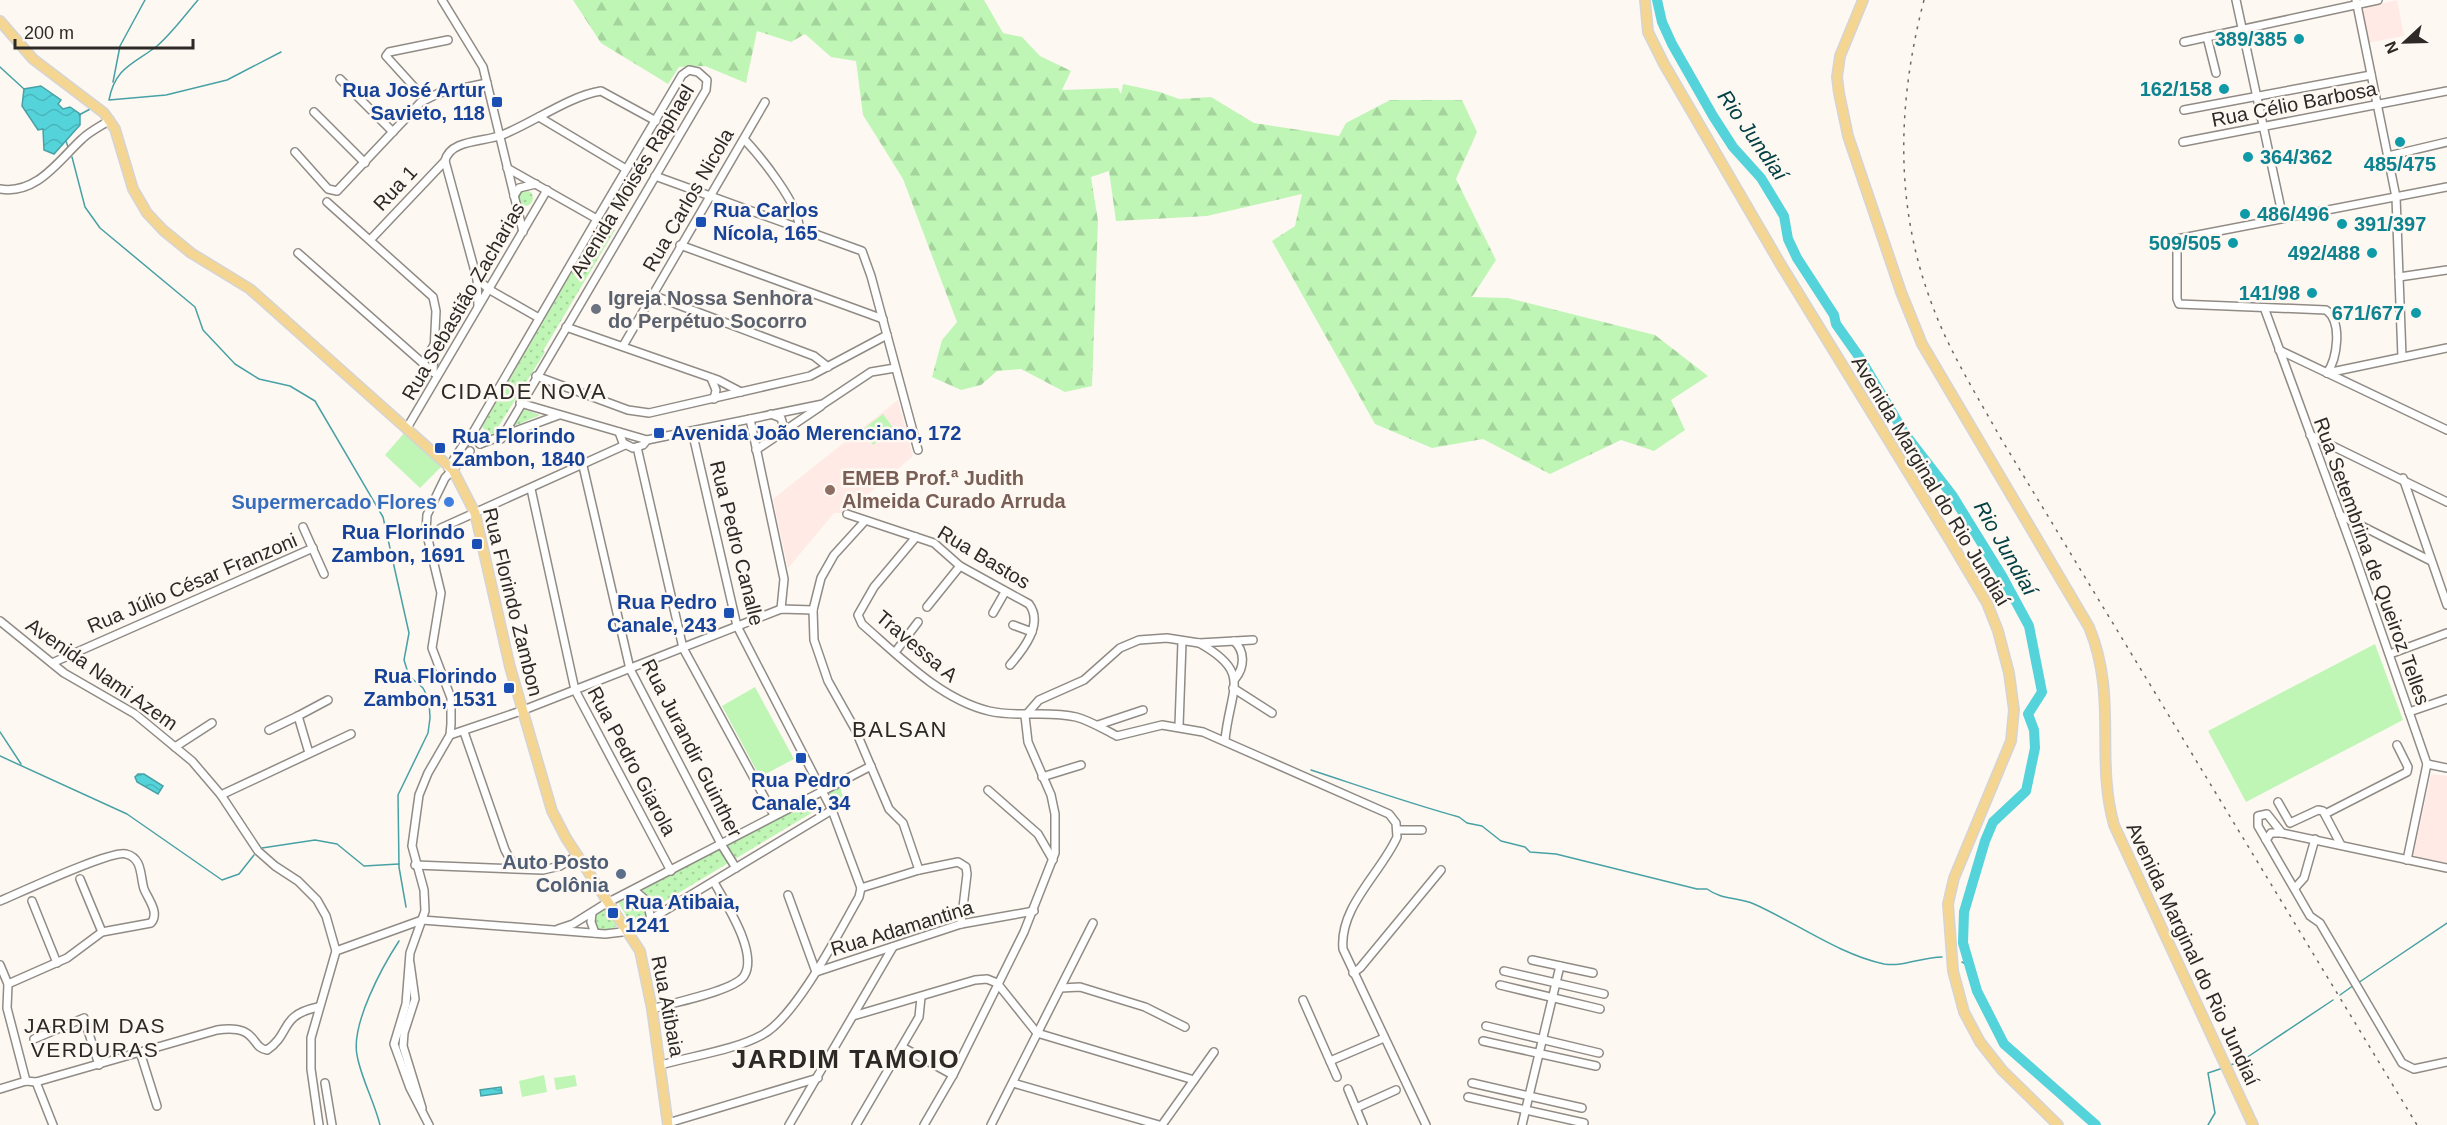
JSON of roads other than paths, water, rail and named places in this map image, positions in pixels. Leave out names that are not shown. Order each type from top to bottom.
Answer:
[{"type":"main road","name":"Avenida Marginal do Rio Jundiaí","points":[[1645,0],[1648,32],[1664,64],[1781,266],[1951,542],[1986,603],[1998,631],[2009,673],[2014,714],[2011,741],[1954,878],[1948,904],[1953,970],[1964,1012],[1980,1042],[2002,1070],[2058,1125]]},
{"type":"main road","name":"Avenida Marginal do Rio Jundiaí","points":[[1863,0],[1845,39],[1837,77],[1851,147],[1922,344],[2080,610],[2098,649],[2106,692],[2106,783],[2114,825],[2253,1125]]},
{"type":"main road","points":[[0,21],[33,59],[97,106],[110,120]]},
{"type":"main road","name":"Rua Florindo Zambon","points":[[110,120],[133,189],[154,221],[184,248],[238,280],[267,304],[407,428],[449,470],[475,513],[521,711],[552,811],[609,902]]},
{"type":"main road","name":"Rua Atibaia","points":[[609,902],[640,951],[652,1009],[668,1124]]},
{"type":"street","points":[[441,0],[478,56],[488,83],[523,232]]},
{"type":"street","points":[[2236,0],[2283,218]]},
{"type":"street","points":[[2184,42],[2356,2],[2378,0]]},
{"type":"street","points":[[2356,2],[2396,197],[2402,357]]},
{"type":"street","points":[[2207,37],[2216,73]]},
{"type":"street","points":[[425,99],[386,56],[389,52],[448,40]]},
{"type":"street","name":"Avenida Moisés Raphael","points":[[471,436],[626,169],[685,72],[692,70],[706,78],[708,83],[706,90],[520,403],[501,439]]},
{"type":"street","points":[[2184,110],[2371,75]]},
{"type":"street","points":[[340,79],[393,132]]},
{"type":"street","points":[[295,152],[333,192],[343,188],[425,99],[440,93],[488,83]]},
{"type":"street","name":"Rua 1","points":[[370,239],[445,161],[454,148],[500,136],[601,91],[656,121]]},
{"type":"street","name":"Rua Célio Barbosa","points":[[2183,142],[2447,91]]},
{"type":"street","name":"Rua Carlos Nicola","points":[[623,346],[765,102]]},
{"type":"street","points":[[314,112],[365,163]]},
{"type":"street","points":[[539,117],[626,169]]},
{"type":"street","points":[[0,189],[24,186],[42,178],[54,169],[83,137],[110,120]]},
{"type":"street","points":[[744,139],[787,197],[800,219],[799,228]]},
{"type":"street","points":[[2388,156],[2447,142]]},
{"type":"street","points":[[445,161],[477,279],[477,313]]},
{"type":"street","name":"Avenida Moisés Raphael","points":[[507,168],[597,219]]},
{"type":"street","points":[[655,176],[858,249],[864,254],[918,450]]},
{"type":"street","points":[[514,197],[519,188],[536,184]]},
{"type":"street","points":[[2327,373],[2334,363],[2336,346],[2332,314],[2326,310],[2265,310],[2180,304],[2176,299],[2176,246],[2179,237],[2447,187]]},
{"type":"street","name":"Rua Sebastião Zacharias","points":[[407,428],[436,375],[477,313],[547,190]]},
{"type":"street","points":[[327,202],[433,297],[436,311],[434,345],[436,375]]},
{"type":"street","points":[[681,245],[883,319]]},
{"type":"street","points":[[298,253],[436,375]]},
{"type":"street","points":[[2399,276],[2447,270]]},
{"type":"street","points":[[477,279],[490,290],[539,318]]},
{"type":"street","points":[[652,295],[814,356],[828,367]]},
{"type":"street","name":"Rua Setembrina de Queiroz Telles","points":[[2265,310],[2390,654],[2427,764]]},
{"type":"street","points":[[566,327],[711,378],[741,392]]},
{"type":"street","points":[[536,376],[638,413],[649,413],[802,379],[887,335]]},
{"type":"street","points":[[423,363],[434,345]]},
{"type":"street","points":[[2327,373],[2447,348]]},
{"type":"street","points":[[2279,350],[2447,430]]},
{"type":"street","points":[[756,450],[871,372],[895,368]]},
{"type":"street","points":[[711,378],[716,390],[714,399]]},
{"type":"street","points":[[520,403],[619,432],[631,433],[647,440]]},
{"type":"street","points":[[428,539],[441,528],[583,466],[625,445],[637,447],[647,440],[823,404]]},
{"type":"street","points":[[771,414],[781,418],[785,431]]},
{"type":"street","points":[[468,448],[478,449],[480,444],[501,439],[560,415]]},
{"type":"street","points":[[750,419],[784,579],[781,609]]},
{"type":"street","name":"Rua Pedro Canalle","points":[[692,430],[737,626],[832,810],[861,888]]},
{"type":"street","points":[[619,432],[625,445]]},
{"type":"street","points":[[2310,435],[2403,478],[2447,502]]},
{"type":"street","points":[[468,448],[466,440],[471,436],[477,438],[480,444]]},
{"type":"street","points":[[637,447],[683,648],[774,815]]},
{"type":"street","points":[[429,1125],[403,1046],[406,1018],[415,999],[410,962],[425,902],[415,865],[412,833],[419,795],[428,773],[450,735],[451,699],[432,648],[441,593],[426,523],[433,498],[449,470],[468,448]]},
{"type":"street","name":"Rua Jurandir Guinther","points":[[583,466],[630,669],[721,844],[736,868]]},
{"type":"street","points":[[2403,478],[2447,605]]},
{"type":"street","name":"Rua Pedro Giarola","points":[[531,489],[575,690],[671,871]]},
{"type":"street","name":"Rua Bastos","points":[[847,514],[864,522],[934,543],[960,566],[1032,607],[1032,632]]},
{"type":"street","points":[[2340,515],[2431,561]]},
{"type":"street","points":[[864,522],[825,567],[813,610],[814,640],[822,666],[855,729],[889,809],[903,823],[919,870]]},
{"type":"street","points":[[426,523],[441,528]]},
{"type":"street","points":[[303,526],[324,574]]},
{"type":"street","name":"Travessa A","points":[[916,537],[874,587],[858,611],[858,618],[953,697],[991,711],[1025,716],[1063,715],[1098,725],[1117,736],[1155,725],[1179,726],[1225,740],[1256,756],[1383,809],[1393,818],[1398,830]]},
{"type":"street","name":"Rua Júlio César Franzoni","points":[[52,663],[313,549]]},
{"type":"street","points":[[927,607],[960,566]]},
{"type":"street","points":[[993,613],[1005,592]]},
{"type":"street","points":[[450,735],[521,711],[781,609],[813,610]]},
{"type":"street","name":"Avenida Nami Azem","points":[[0,621],[80,683],[135,714],[192,761],[220,795],[258,851],[298,881],[317,900],[326,916],[336,951]]},
{"type":"street","points":[[896,651],[918,622]]},
{"type":"street","points":[[1010,665],[1024,650],[1032,632],[1013,625]]},
{"type":"street","points":[[2390,654],[2447,633]]},
{"type":"street","points":[[925,1125],[953,1075],[1034,911],[1053,860],[1055,814],[1049,785],[1042,777],[1027,737],[1025,716],[1033,704],[1090,676],[1111,655],[1127,644],[1151,639],[1199,643],[1253,640]]},
{"type":"street","points":[[1225,740],[1235,679],[1243,659],[1242,651],[1234,641]]},
{"type":"street","points":[[1179,726],[1182,642]]},
{"type":"street","points":[[1199,643],[1229,663],[1235,679]]},
{"type":"street","points":[[1233,688],[1272,713]]},
{"type":"street","points":[[270,730],[328,699]]},
{"type":"street","points":[[2409,712],[2447,699]]},
{"type":"street","points":[[1098,725],[1143,710]]},
{"type":"street","points":[[298,716],[309,753]]},
{"type":"street","points":[[175,747],[212,723]]},
{"type":"street","points":[[464,732],[505,850],[515,868]]},
{"type":"street","points":[[220,795],[351,734]]},
{"type":"street","points":[[2325,813],[2407,772],[2408,767],[2397,745]]},
{"type":"street","points":[[2407,860],[2427,764],[2447,768]]},
{"type":"street","points":[[1042,777],[1081,765]]},
{"type":"street","points":[[556,930],[635,891],[774,815],[871,766]]},
{"type":"street","points":[[988,790],[1038,834],[1053,860]]},
{"type":"street","points":[[2278,802],[2290,823],[2320,810],[2325,813],[2341,845]]},
{"type":"street","points":[[319,1125],[310,1054],[318,1007],[336,951],[422,920],[615,934],[651,919],[832,810]]},
{"type":"street","points":[[2282,833],[2269,816],[2260,815],[2256,822],[2310,916],[2320,923],[2406,1067],[2414,1069],[2447,1062]]},
{"type":"street","points":[[1422,830],[1398,830],[1393,848],[1344,927],[1343,949],[1426,1125]]},
{"type":"street","points":[[2266,840],[2271,833],[2282,833],[2447,868]]},
{"type":"street","points":[[2330,843],[2335,833]]},
{"type":"street","points":[[2295,888],[2304,878],[2315,839]]},
{"type":"street","points":[[0,901],[65,873],[117,854],[126,853],[136,860],[141,869],[143,885],[152,907],[154,920],[147,925],[102,932],[80,951],[8,984]]},
{"type":"street","points":[[415,865],[551,869],[578,855]]},
{"type":"street","points":[[661,1065],[750,1041],[763,1035],[780,1022],[816,972],[859,897],[861,888],[919,870],[958,862],[964,864],[967,874],[961,924]]},
{"type":"street","points":[[1353,973],[1360,968],[1441,870]]},
{"type":"street","points":[[80,879],[102,932]]},
{"type":"street","points":[[652,1009],[730,986],[744,976],[748,966],[742,934],[714,882]]},
{"type":"street","points":[[635,891],[648,900],[651,919]]},
{"type":"street","points":[[788,895],[816,972]]},
{"type":"street","points":[[32,901],[57,963]]},
{"type":"street","name":"Rua Adamantina","points":[[816,972],[961,924],[1034,911]]},
{"type":"street","points":[[592,913],[591,922],[595,933]]},
{"type":"street","points":[[991,1125],[1093,924]]},
{"type":"street","points":[[789,1125],[893,947]]},
{"type":"street","points":[[824,958],[840,964]]},
{"type":"street","points":[[1532,960],[1593,973]]},
{"type":"street","points":[[0,965],[8,984],[7,1008],[26,1081]]},
{"type":"street","points":[[1522,1125],[1560,966]]},
{"type":"street","points":[[1504,971],[1604,994]]},
{"type":"street","points":[[853,1016],[921,998],[975,980],[987,979],[997,982],[1037,1033],[1194,1080]]},
{"type":"street","points":[[1500,985],[1600,1009]]},
{"type":"street","points":[[1061,988],[1080,987],[1145,1007],[1185,1027]]},
{"type":"street","points":[[856,1125],[919,1017],[921,998]]},
{"type":"street","points":[[1303,1000],[1338,1077]]},
{"type":"street","points":[[0,1089],[26,1081],[36,1082],[234,1028],[245,1030],[261,1048],[267,1050],[293,1016],[300,1011],[318,1007]]},
{"type":"street","points":[[34,1039],[84,1018],[99,1065]]},
{"type":"street","points":[[1486,1026],[1599,1053]]},
{"type":"street","points":[[1330,1061],[1384,1038]]},
{"type":"street","points":[[1483,1041],[1596,1066]]},
{"type":"street","points":[[902,1047],[953,1075]]},
{"type":"street","points":[[140,1052],[157,1106]]},
{"type":"street","points":[[1013,1083],[1161,1125],[1214,1052]]},
{"type":"street","points":[[668,1124],[818,1078]]},
{"type":"street","points":[[36,1082],[53,1125]]},
{"type":"street","points":[[325,1083],[332,1125]]},
{"type":"street","points":[[1472,1083],[1582,1107]]},
{"type":"street","points":[[1348,1089],[1363,1125]]},
{"type":"street","points":[[1356,1108],[1396,1090]]},
{"type":"street","points":[[1468,1097],[1584,1123]]},
{"type":"water","points":[[41,86],[61,100],[58,104],[63,109],[70,107],[80,114],[80,125],[54,154],[44,150],[43,129],[38,130],[22,106],[24,89]]},
{"type":"water","points":[[138,774],[144,774],[163,786],[158,794],[137,782],[135,777]]},
{"type":"water","points":[[501,1087],[502,1093],[481,1096],[480,1090]]},
{"type":"waterway","points":[[113,82],[120,46],[145,0]]},
{"type":"waterway","points":[[198,0],[163,41],[121,73],[109,100],[166,95],[227,80],[281,52]]},
{"type":"waterway","name":"Rio Jundiaí","points":[[1657,0],[1662,22],[1672,44],[1733,147],[1761,178],[1784,216],[1788,239],[1797,258],[1834,315],[1836,324],[1860,358],[1905,434],[1952,495],[2002,576],[2029,626],[2042,692],[2028,714],[2034,730],[2035,748],[2026,791],[1993,822],[1985,841],[1964,912],[1963,943],[1977,991],[2004,1044],[2096,1125]]},
{"type":"waterway","points":[[0,67],[24,89]]},
{"type":"waterway","points":[[79,115],[92,108]]},
{"type":"waterway","points":[[66,141],[68,147]]},
{"type":"waterway","points":[[72,157],[85,207],[100,228],[195,307],[203,330],[235,364],[259,379],[290,386],[315,401],[383,517],[409,633],[404,660],[409,676],[423,688],[429,700],[428,733],[398,795],[399,867],[406,907]]},
{"type":"waterway","points":[[0,732],[21,764]]},
{"type":"waterway","points":[[0,756],[127,814],[222,880],[239,874],[254,855]]},
{"type":"waterway","points":[[1311,770],[1459,817],[1467,823],[1482,826],[1501,841],[1525,847],[1530,852],[1556,854],[1697,889],[1707,889],[1718,895],[1748,902],[1770,911],[1834,946],[1867,960],[1891,965],[1942,957]]},
{"type":"waterway","points":[[262,848],[315,840],[337,844],[364,866],[399,864]]},
{"type":"waterway","points":[[2358,983],[2447,923]]},
{"type":"waterway","points":[[380,1125],[359,1064],[356,1042],[369,996],[399,941]]},
{"type":"waterway","name":"Rio Jundiaí","points":[[1962,962],[1969,966]]},
{"type":"waterway","points":[[2340,995],[2354,985]]},
{"type":"waterway","points":[[2230,1065],[2240,1062],[2333,1000]]},
{"type":"waterway","points":[[2208,1125],[2215,1113],[2208,1073],[2223,1068]]},
{"type":"railway","points":[[1924,0],[1915,38],[1905,113],[1905,188],[1918,262],[1937,317],[1962,370],[2000,437],[2417,1125]]},
{"type":"place","name":"389/385","points":[[2299,39]]},
{"type":"place","name":"162/158","points":[[2224,89]]},
{"type":"place","name":"Rua José Artur Savieto, 118","points":[[497,102]]},
{"type":"place","name":"485/475","points":[[2400,142]]},
{"type":"place","name":"364/362","points":[[2248,157]]},
{"type":"place","name":"486/496","points":[[2245,214]]},
{"type":"place","name":"Rua Carlos Nícola, 165","points":[[701,222]]},
{"type":"place","name":"391/397","points":[[2342,224]]},
{"type":"place","name":"509/505","points":[[2233,243]]},
{"type":"place","name":"492/488","points":[[2372,253]]},
{"type":"place","name":"141/98","points":[[2312,293]]},
{"type":"place","name":"Igreja Nossa Senhora do Perpétuo Socorro","points":[[596,309]]},
{"type":"place","name":"671/677","points":[[2416,313]]},
{"type":"place","name":"Avenida João Merenciano, 172","points":[[659,433]]},
{"type":"place","name":"Rua Florindo Zambon, 1840","points":[[440,448]]},
{"type":"place","name":"EMEB Prof.ª Judith Almeida Curado Arruda","points":[[830,490]]},
{"type":"place","name":"Supermercado Flores","points":[[449,502]]},
{"type":"place","name":"Rua Florindo Zambon, 1691","points":[[477,544]]},
{"type":"place","name":"Rua Pedro Canale, 243","points":[[729,613]]},
{"type":"place","name":"Rua Florindo Zambon, 1531","points":[[509,688]]},
{"type":"place","name":"Rua Pedro Canale, 34","points":[[801,758]]},
{"type":"place","name":"Auto Posto Colônia","points":[[621,874]]},
{"type":"place","name":"Rua Atibaia, 1241","points":[[613,913]]},
{"type":"district","name":"CIDADE NOVA","points":[[524,391]]},
{"type":"district","name":"BALSAN","points":[[900,729]]},
{"type":"district","name":"JARDIM DAS VERDURAS","points":[[95,1037]]},
{"type":"district","name":"JARDIM TAMOIO","points":[[846,1059]]}]
